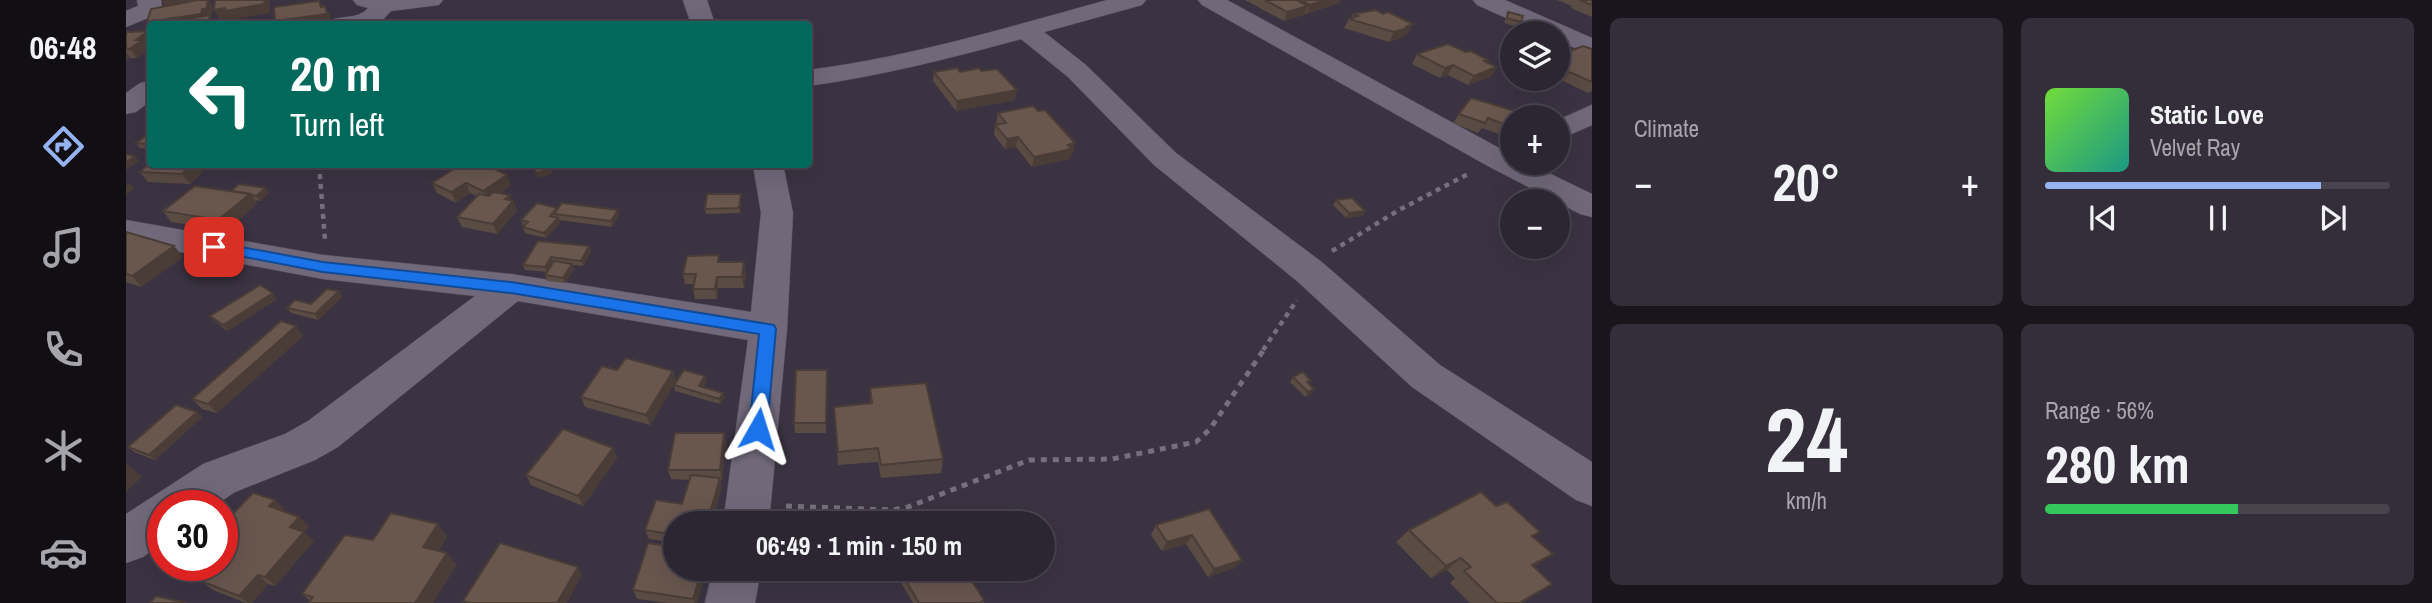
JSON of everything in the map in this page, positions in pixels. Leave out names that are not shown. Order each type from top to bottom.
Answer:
[{"type":"street","points":[[126,20],[150,9],[149,0]]},
{"type":"street","points":[[361,21],[373,19],[379,14],[373,3],[431,0]]},
{"type":"street","points":[[695,0],[702,21]]},
{"type":"street","points":[[812,77],[888,65],[1134,0]]},
{"type":"street","points":[[1210,0],[1500,153]]},
{"type":"street","points":[[1485,0],[1592,47]]},
{"type":"street","points":[[1024,29],[1077,71],[1165,159],[1310,272],[1426,376],[1592,485]]},
{"type":"street","points":[[126,106],[147,91]]},
{"type":"street","points":[[1570,125],[1592,114]]},
{"type":"street","points":[[748,511],[768,329],[777,213],[769,168]]},
{"type":"street","points":[[1538,175],[1592,207]]},
{"type":"street","points":[[126,231],[328,268],[511,287],[768,329]]},
{"type":"street","points":[[201,490],[219,478],[300,447],[323,435],[511,287]]},
{"type":"street","points":[[126,541],[147,526]]},
{"type":"street","points":[[730,603],[735,581]]},
{"type":"path","points":[[856,511],[908,507],[1029,460],[1112,459],[1196,442],[1210,429],[1297,301],[1310,272],[1320,259],[1399,210],[1500,157]]},
{"type":"path","points":[[319,168],[328,268]]},
{"type":"building","points":[[208,0],[206,9],[202,9],[201,14],[147,21],[151,9]]},
{"type":"building","points":[[215,0],[265,0],[264,4],[225,11],[225,8],[214,10]]},
{"type":"building","points":[[1265,0],[1297,0],[1308,6],[1287,12]]},
{"type":"building","points":[[1324,0],[1310,5],[1302,1]]},
{"type":"building","points":[[319,1],[321,7],[325,6],[327,14],[275,21],[274,7]]},
{"type":"building","points":[[1376,10],[1383,14],[1388,12],[1413,24],[1394,32],[1349,19],[1358,16],[1353,14]]},
{"type":"building","points":[[1508,12],[1523,16],[1521,21],[1507,18]]},
{"type":"building","points":[[210,15],[209,21],[177,21]]},
{"type":"building","points":[[147,31],[136,40],[142,40],[130,49],[126,48],[126,32]]},
{"type":"building","points":[[1448,44],[1466,52],[1471,51],[1497,67],[1474,76],[1453,65],[1445,68],[1417,54]]},
{"type":"building","points":[[1583,46],[1592,49],[1592,82],[1570,72],[1570,51]]},
{"type":"building","points":[[957,68],[960,72],[979,68],[981,71],[997,69],[1017,90],[957,101],[934,72]]},
{"type":"building","points":[[1471,98],[1500,107],[1500,123],[1488,118],[1485,123],[1459,114]]},
{"type":"building","points":[[1033,106],[1038,111],[1045,110],[1075,143],[1068,145],[1072,149],[1034,157],[1018,137],[1007,139],[995,125],[1006,123],[998,113]]},
{"type":"building","points":[[147,135],[146,144],[136,143]]},
{"type":"building","points":[[126,154],[135,156],[126,162]]},
{"type":"building","points":[[147,166],[147,168],[188,168],[182,174],[140,172]]},
{"type":"building","points":[[455,168],[493,168],[507,175],[483,191],[466,183],[451,192],[432,183]]},
{"type":"building","points":[[535,168],[551,169],[536,173]]},
{"type":"building","points":[[239,184],[266,188],[256,196],[231,191]]},
{"type":"building","points":[[195,186],[250,194],[218,220],[163,211]]},
{"type":"building","points":[[493,192],[510,195],[505,199],[513,201],[493,224],[457,217],[479,194],[489,196]]},
{"type":"building","points":[[707,194],[741,194],[739,208],[705,209]]},
{"type":"building","points":[[1352,198],[1365,211],[1349,213],[1336,200]]},
{"type":"building","points":[[537,203],[557,208],[550,216],[558,218],[544,233],[523,227],[528,222],[521,220]]},
{"type":"building","points":[[562,203],[618,210],[611,221],[554,214]]},
{"type":"building","points":[[126,232],[174,246],[132,276],[126,274]]},
{"type":"building","points":[[538,241],[589,246],[581,261],[551,257],[545,267],[523,265]]},
{"type":"building","points":[[719,255],[718,262],[744,262],[742,277],[717,277],[715,289],[693,289],[696,274],[683,274],[687,256]]},
{"type":"building","points":[[554,261],[572,264],[563,278],[545,275]]},
{"type":"building","points":[[260,285],[273,293],[223,325],[210,316]]},
{"type":"building","points":[[327,289],[339,291],[315,314],[287,308],[295,300],[311,304]]},
{"type":"building","points":[[281,321],[296,326],[208,404],[192,399]]},
{"type":"building","points":[[626,358],[673,371],[646,415],[581,397],[602,366],[617,370]]},
{"type":"building","points":[[684,370],[705,376],[699,386],[723,393],[719,399],[674,385]]},
{"type":"building","points":[[796,370],[827,370],[826,423],[794,423]]},
{"type":"building","points":[[1303,372],[1314,389],[1308,392],[1293,377]]},
{"type":"building","points":[[926,383],[943,459],[881,465],[878,448],[838,452],[834,407],[872,403],[870,388]]},
{"type":"building","points":[[176,405],[197,412],[149,455],[128,447]]},
{"type":"building","points":[[563,429],[613,448],[578,496],[526,475]]},
{"type":"building","points":[[675,433],[724,433],[720,470],[668,470]]},
{"type":"building","points":[[691,475],[720,478],[710,511],[663,511],[663,533],[645,530],[656,500],[682,504]]},
{"type":"building","points":[[1481,492],[1496,506],[1507,502],[1540,532],[1532,536],[1553,554],[1532,565],[1552,584],[1519,603],[1497,603],[1464,571],[1471,567],[1461,558],[1446,566],[1409,530]]},
{"type":"building","points":[[253,493],[275,500],[269,506],[299,517],[290,527],[304,532],[265,577],[258,575],[239,596],[201,581],[238,581],[238,509]]},
{"type":"building","points":[[1209,509],[1242,560],[1214,569],[1192,535],[1167,542],[1156,525]]},
{"type":"building","points":[[391,513],[438,524],[423,547],[447,553],[415,603],[308,603],[313,597],[302,594],[345,535],[373,540]]},
{"type":"building","points":[[500,543],[578,567],[557,603],[463,601]]},
{"type":"building","points":[[648,543],[663,545],[663,581],[698,581],[693,599],[633,590]]},
{"type":"building","points":[[906,581],[972,581],[984,600],[980,603],[919,603]]},
{"type":"building","points":[[156,596],[187,603],[150,603]]},
{"type":"route","points":[[214,247],[323,267],[511,287],[768,329],[758,429]]}]
